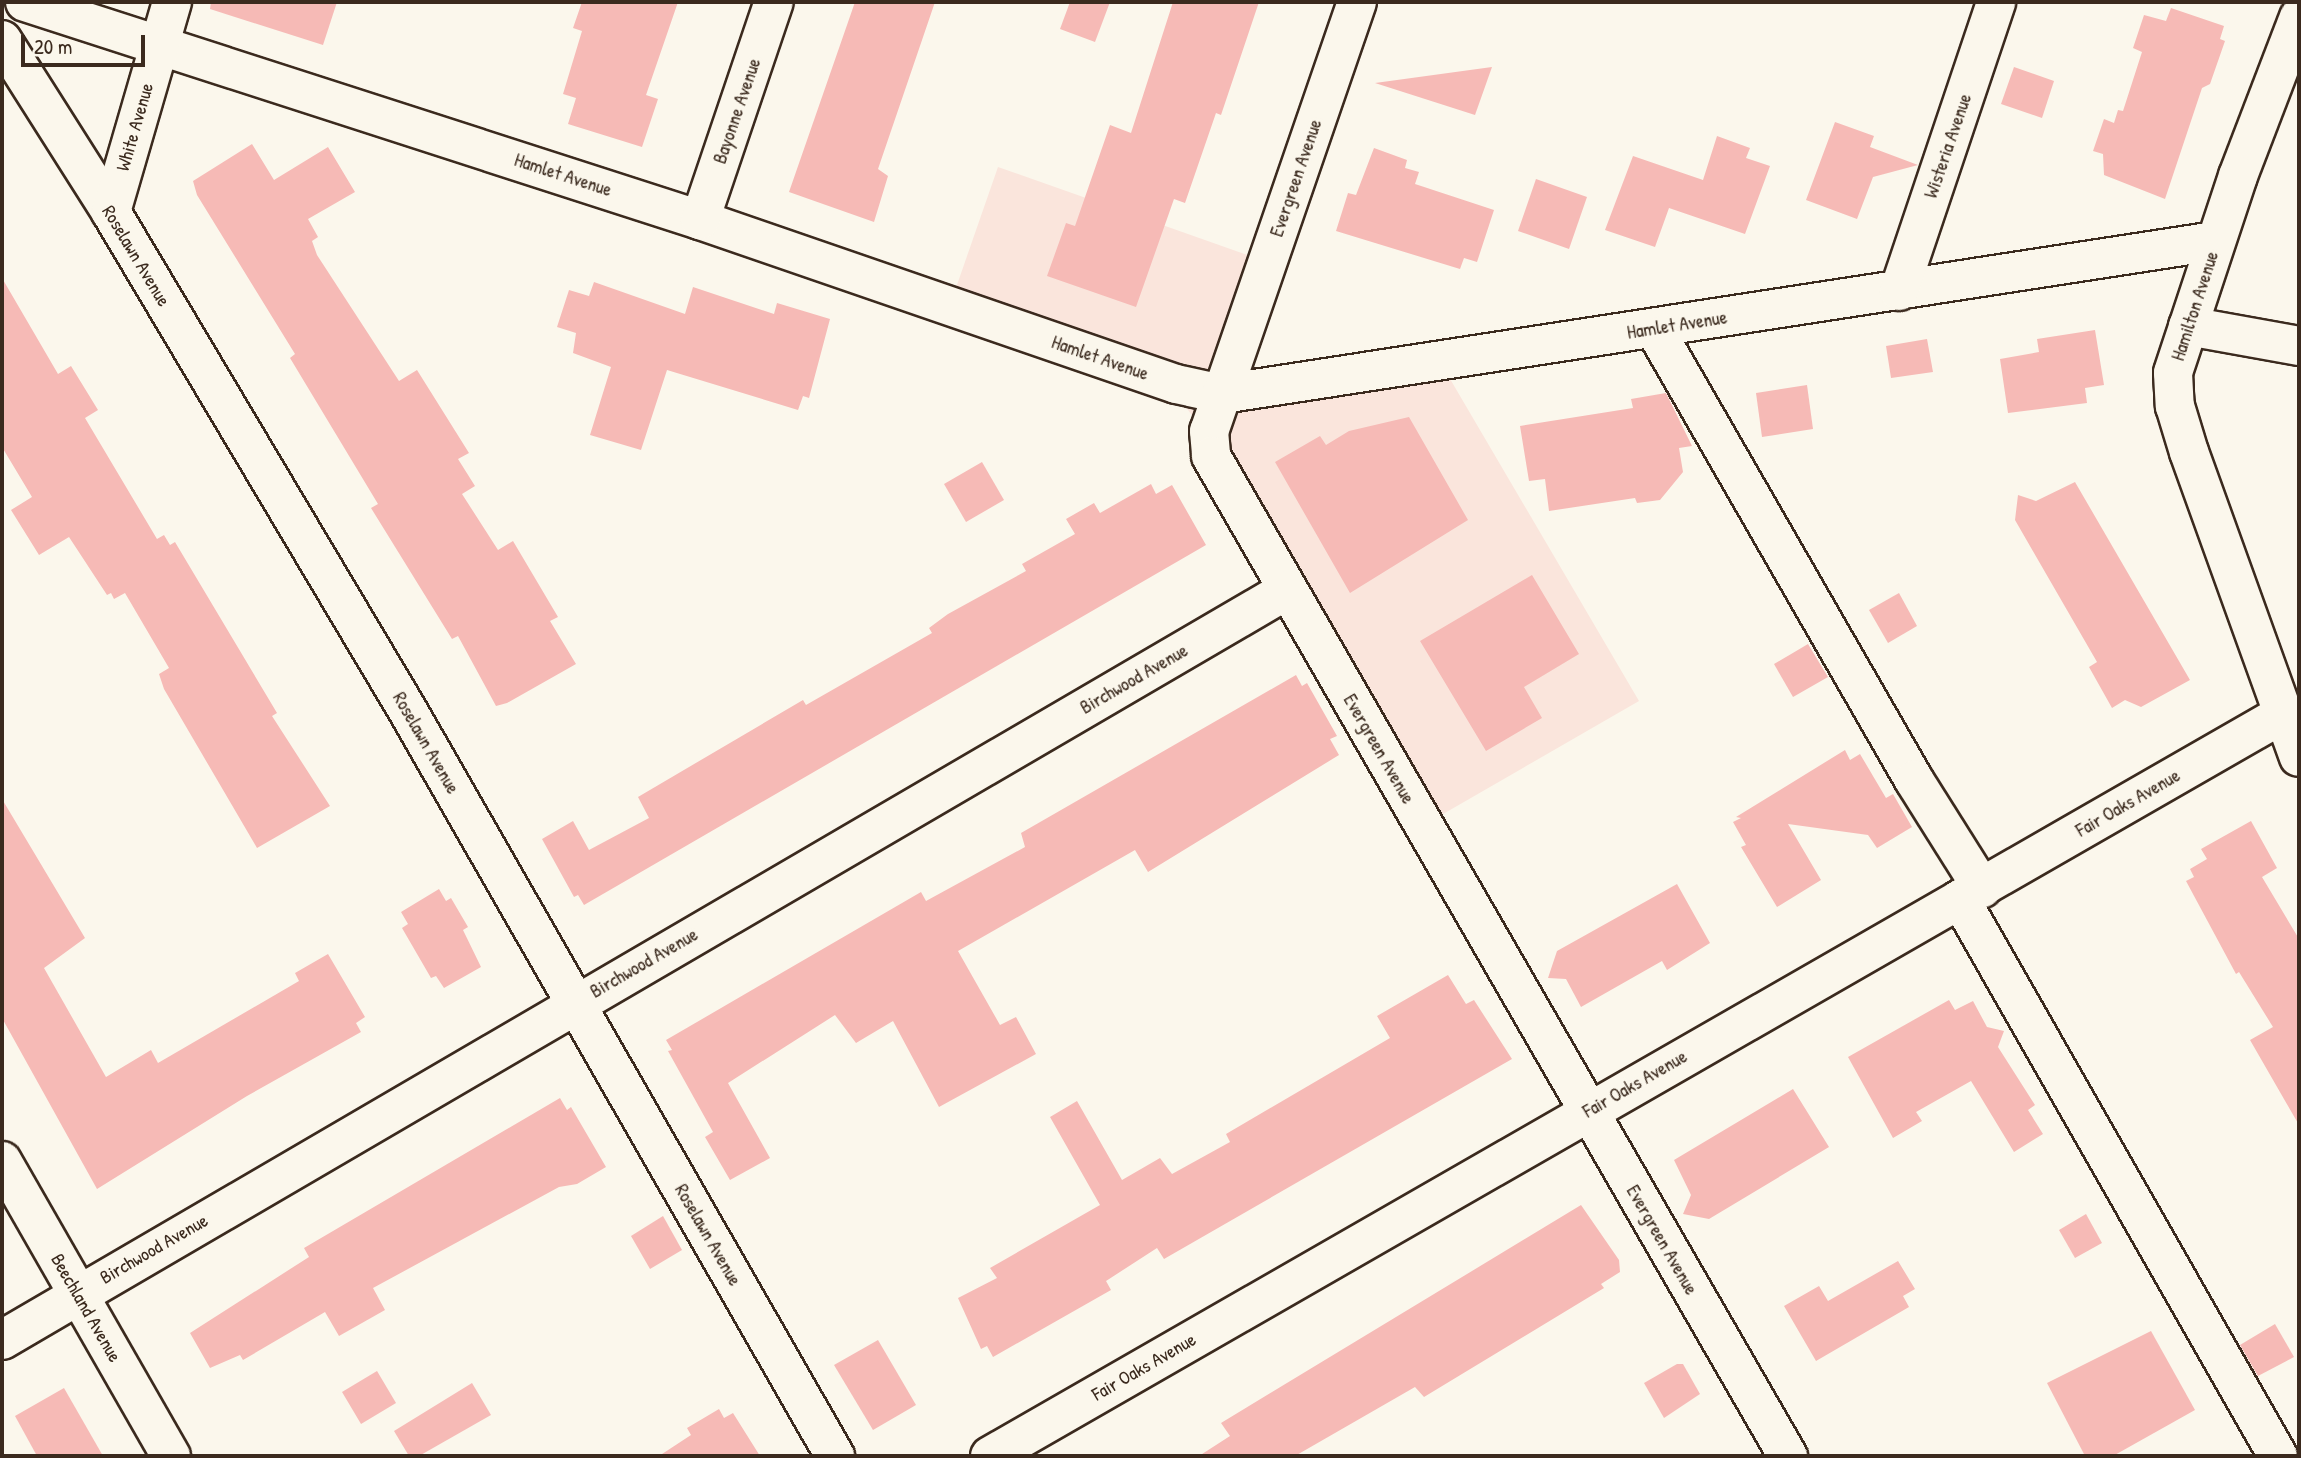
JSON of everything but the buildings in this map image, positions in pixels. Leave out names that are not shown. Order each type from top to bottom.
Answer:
[{"type":"street","name":"Hamlet Avenue","points":[[25,2],[159,43],[699,220],[1176,384],[1222,394],[2215,242]]},
{"type":"street","name":"White Avenue","points":[[111,212],[172,2]]},
{"type":"street","name":"Bayonne Avenue","points":[[699,220],[774,2]]},
{"type":"street","name":"Evergreen Avenue","points":[[1357,2],[1209,431],[1211,456],[1788,1456]]},
{"type":"street","name":"Wisteria Avenue","points":[[1899,291],[1996,2]]},
{"type":"street","name":"Hamilton Avenue","points":[[2299,16],[2292,62],[2215,242],[2173,373],[2175,407],[2299,757]]},
{"type":"street","name":"Roselawn Avenue","points":[[2,40],[111,212],[408,711],[835,1456]]},
{"type":"street","points":[[2188,326],[2299,346]]},
{"type":"street","points":[[1654,328],[1914,780],[1971,893],[2278,1456]]},
{"type":"street","name":"Birchwood Avenue","points":[[2,1340],[78,1293],[1287,590]]},
{"type":"street","name":"Fair Oaks Avenue","points":[[990,1456],[2283,714]]},
{"type":"street","name":"Beechland Avenue","points":[[2,1161],[171,1456]]},
{"type":"shaded area","points":[[998,167],[1270,263],[1227,380],[1436,355],[1639,701],[1424,825],[1209,439],[1162,374],[950,305]]}]
